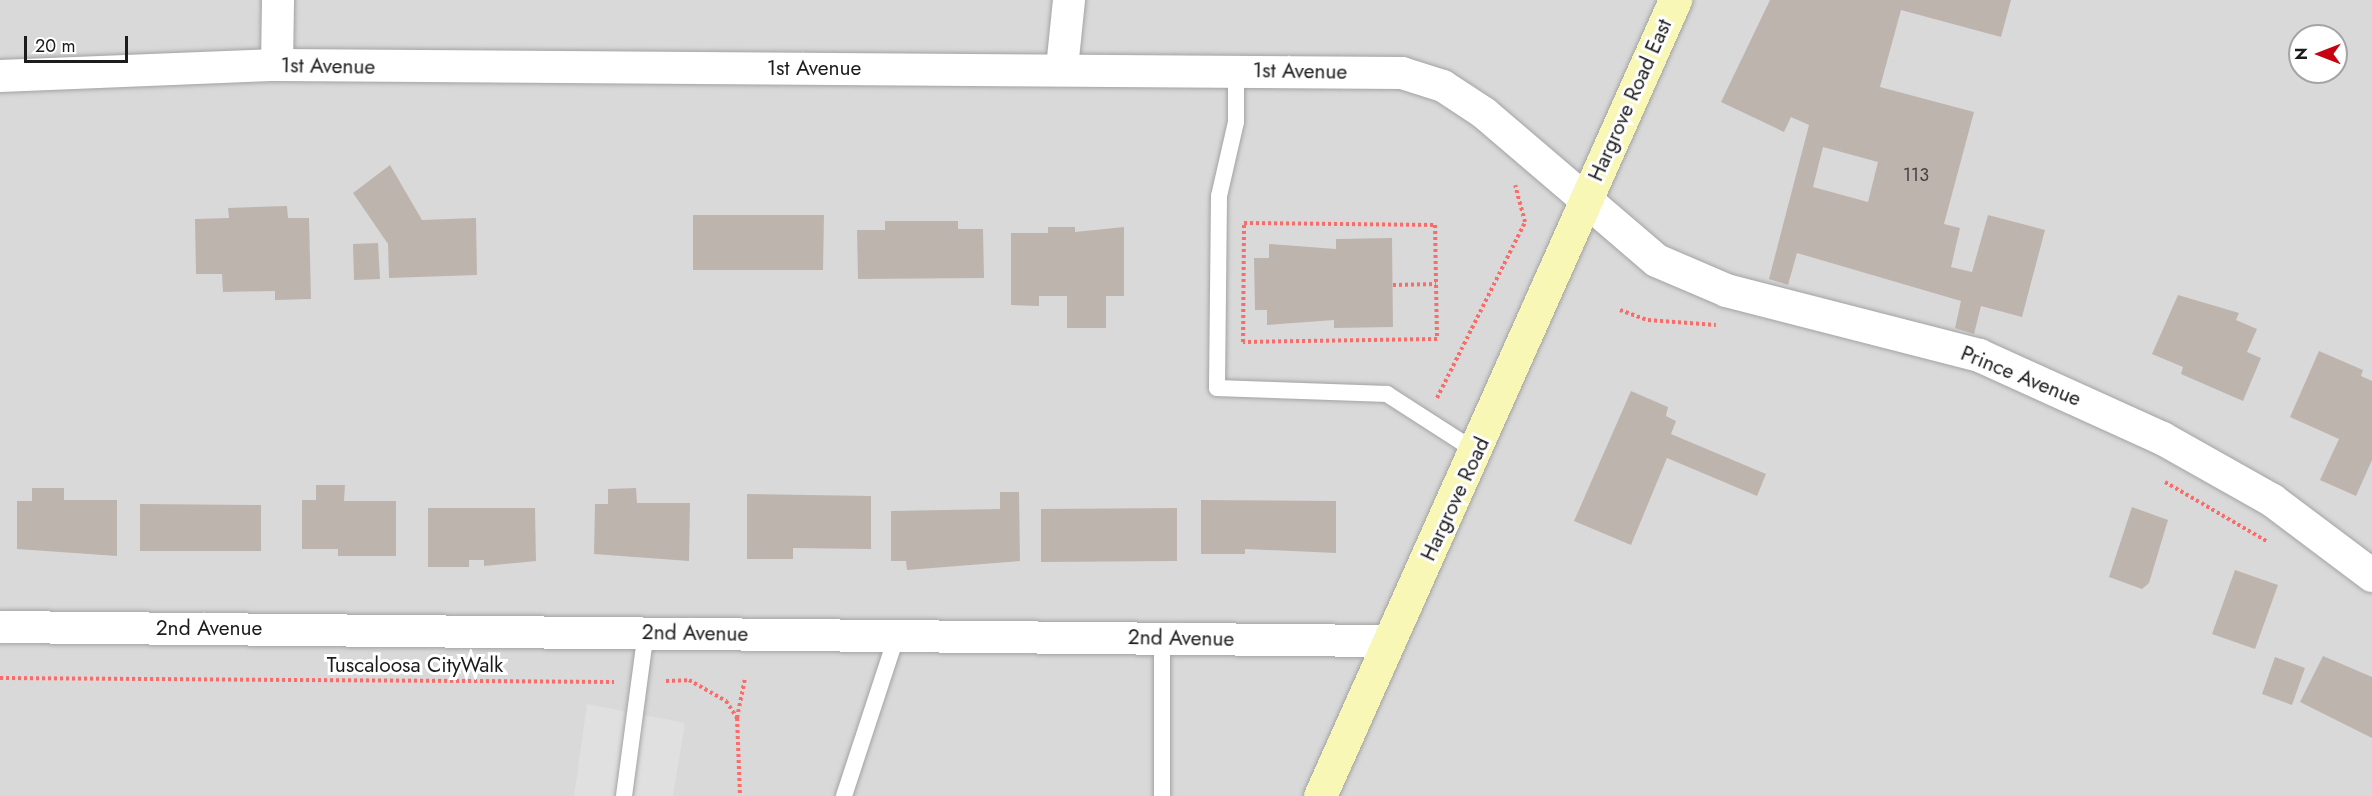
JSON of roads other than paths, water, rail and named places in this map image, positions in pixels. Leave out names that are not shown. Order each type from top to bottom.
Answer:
[{"type":"main road","name":"Hargrove Road East","points":[[1586,200],[1675,0]]},
{"type":"main road","name":"Hargrove Road","points":[[1320,796],[1477,452],[1586,200]]},
{"type":"street","points":[[277,65],[278,0]]},
{"type":"street","points":[[1062,68],[1069,0]]},
{"type":"street","name":"1st Avenue","points":[[0,76],[277,65],[1062,68],[1402,73],[1443,86],[1484,113],[1586,200]]},
{"type":"street","name":"Prince Avenue","points":[[1586,200],[1656,260],[1726,290],[1979,355],[2162,438],[2272,500],[2372,575]]},
{"type":"street","name":"2nd Avenue","points":[[0,627],[1390,641]]},
{"type":"lane","points":[[1236,70],[1236,122],[1219,196],[1217,388],[1387,394],[1477,452]]},
{"type":"lane","points":[[624,796],[643,682],[646,632]]},
{"type":"lane","points":[[844,796],[897,635]]},
{"type":"lane","points":[[1162,638],[1162,796]]}]
